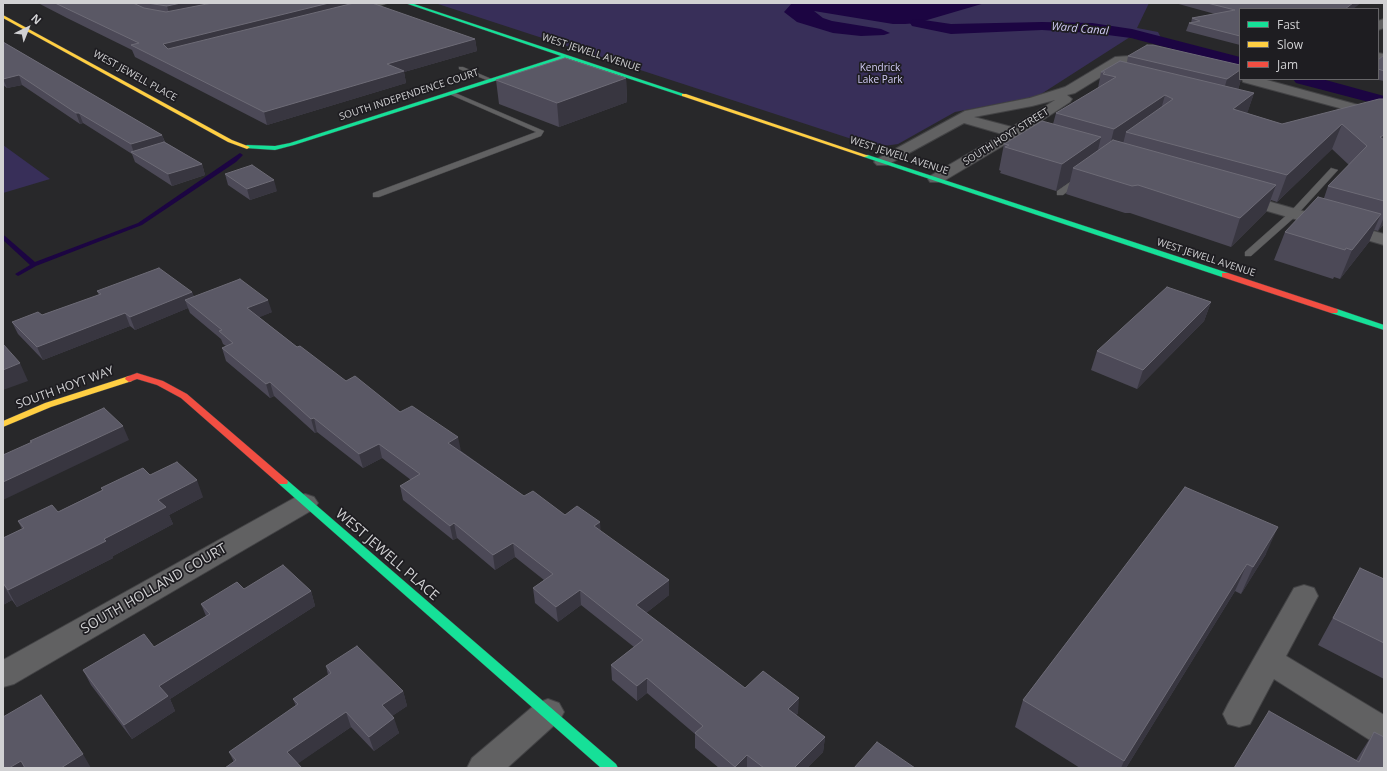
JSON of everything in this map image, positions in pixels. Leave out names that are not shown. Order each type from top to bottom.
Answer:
[{"type":"street","name":"WEST JEWELL AVENUE","points":[[407,3],[1384,328]]},
{"type":"street","name":"WEST JEWELL PLACE","points":[[3,16],[230,141],[244,148],[258,149]]},
{"type":"street","name":"SOUTH INDEPENDENCE COURT","points":[[258,149],[275,148],[292,144],[566,56]]},
{"type":"street","name":"SOUTH HOYT STREET","points":[[882,162],[961,118],[977,112],[1044,99],[1070,90],[1098,77],[1119,60],[1157,58],[1170,60]]},
{"type":"street","points":[[1252,80],[1384,116]]},
{"type":"street","name":"SOUTH HOYT STREET","points":[[936,179],[1015,132],[1064,100],[1070,90]]},
{"type":"street","points":[[961,118],[1064,147]]},
{"type":"street","points":[[1226,194],[1384,240]]},
{"type":"street","name":"WEST JEWELL PLACE","points":[[137,376],[160,383],[184,396],[231,435],[305,503],[611,768]]},
{"type":"street","name":"SOUTH HOYT WAY","points":[[3,424],[48,405],[137,376]]},
{"type":"street","name":"SOUTH HOLLAND COURT","points":[[3,675],[305,503]]},
{"type":"street","points":[[1239,714],[1304,596]]},
{"type":"street","points":[[1269,662],[1384,732]]},
{"type":"street","points":[[484,768],[548,712]]},
{"type":"lane","points":[[357,11],[386,3]]},
{"type":"lane","points":[[461,68],[491,80]]},
{"type":"lane","points":[[376,195],[538,134],[540,131],[451,93]]},
{"type":"lane","points":[[1248,254],[1293,214],[1334,170]]},
{"type":"lane","points":[[1060,193],[1090,172]]},
{"type":"green space","name":"Kendrick Lake Park","points":[[435,3],[1149,3],[1137,28],[1158,32],[1162,40],[1152,43],[1130,37],[1038,96],[955,112],[898,144],[884,146],[867,144]]},
{"type":"green space","points":[[3,145],[50,179],[3,193]]},
{"type":"shaded area","points":[[792,3],[985,3],[917,23],[905,24],[893,24],[814,11],[823,18],[832,21],[881,29],[890,33],[884,35],[861,36],[833,33],[797,22],[784,12]]},
{"type":"building","points":[[55,3],[133,3],[144,8],[166,12],[212,3],[329,3],[163,44],[168,49],[354,3],[372,3],[475,39],[387,64],[404,71],[264,112],[131,45],[139,43]]},
{"type":"building","points":[[147,3],[181,3],[167,6]]},
{"type":"building","points":[[1207,3],[1353,3],[1346,8],[1239,8],[1239,36],[1189,23],[1200,21],[1192,18],[1235,10]]},
{"type":"building","points":[[3,42],[162,135],[131,144],[79,113],[76,113],[19,75],[3,79]]},
{"type":"building","points":[[1147,45],[1153,45],[1239,65],[1239,71],[1227,79],[1128,56]]},
{"type":"building","points":[[1384,55],[1384,71],[1379,69],[1379,59]]},
{"type":"building","points":[[565,58],[626,78],[557,103],[496,80]]},
{"type":"building","points":[[1120,61],[1254,93],[1233,109],[1282,124],[1384,99],[1384,135],[1380,137],[1384,140],[1384,201],[1328,186],[1367,146],[1342,124],[1287,175],[1126,132],[1173,99],[1165,95],[1114,129],[1056,113],[1116,77],[1103,74],[1105,72],[1101,72]]},
{"type":"building","points":[[1042,121],[1101,137],[1062,164],[1005,147],[1009,145],[1004,144]]},
{"type":"building","points":[[1113,140],[1276,185],[1240,218],[1138,185],[1132,186],[1073,168]]},
{"type":"building","points":[[164,142],[202,164],[168,174],[131,152]]},
{"type":"building","points":[[252,165],[274,180],[247,189],[225,174]]},
{"type":"building","points":[[1318,197],[1381,214],[1352,250],[1346,248],[1345,250],[1285,232]]},
{"type":"building","points":[[159,268],[192,292],[130,317],[125,313],[37,347],[12,322],[38,312],[42,315],[101,294],[97,291]]},
{"type":"building","points":[[240,279],[268,300],[247,308],[297,347],[300,346],[346,381],[355,376],[400,412],[412,406],[458,437],[448,443],[524,496],[533,491],[565,515],[577,506],[600,522],[594,526],[669,580],[636,605],[745,688],[763,671],[799,698],[788,709],[825,737],[794,768],[764,768],[747,755],[735,767],[695,733],[703,726],[647,678],[637,686],[611,665],[643,640],[580,590],[556,607],[533,588],[553,574],[513,543],[493,555],[454,523],[450,526],[400,486],[420,474],[379,444],[359,454],[314,418],[311,419],[270,382],[266,384],[222,348],[233,343],[219,331],[222,330],[185,300]]},
{"type":"building","points":[[1167,287],[1211,302],[1143,370],[1097,351]]},
{"type":"building","points":[[3,344],[20,363],[3,370]]},
{"type":"building","points":[[104,408],[123,426],[3,482],[3,455],[32,442],[30,441]]},
{"type":"building","points":[[177,462],[197,480],[158,500],[166,507],[104,539],[106,541],[8,590],[3,583],[3,538],[24,528],[18,521],[52,505],[58,512],[103,490],[101,488],[143,468],[150,475]]},
{"type":"building","points":[[1185,487],[1278,527],[1253,567],[1247,564],[1124,761],[1023,700]]},
{"type":"building","points":[[283,565],[311,591],[159,686],[168,696],[124,725],[83,670],[144,634],[154,647],[210,614],[201,604],[237,582],[244,589]]},
{"type":"building","points":[[1360,568],[1384,579],[1384,643],[1333,618]]},
{"type":"building","points":[[357,646],[403,691],[382,705],[394,718],[369,737],[346,712],[287,752],[302,768],[225,768],[236,760],[229,752],[298,704],[293,699],[331,673],[326,666]]},
{"type":"building","points":[[41,695],[83,754],[61,768],[25,768],[21,761],[9,768],[3,768],[3,717]]},
{"type":"building","points":[[1269,711],[1359,762],[1374,732],[1384,737],[1384,768],[1234,768]]},
{"type":"building","points":[[877,742],[915,768],[854,768]]},
{"type":"waterway","name":"Ward Canal","points":[[917,23],[951,29],[1042,26],[1092,28],[1132,34],[1239,62]]},
{"type":"waterway","name":"Ward Canal","points":[[1306,80],[1384,101]]},
{"type":"waterway","points":[[34,265],[140,224],[234,161],[240,155]]},
{"type":"waterway","points":[[3,237],[34,265]]},
{"type":"waterway","points":[[18,274],[34,265]]},
{"type":"traffic: fast","points":[[407,3],[684,95]]},
{"type":"traffic: fast","points":[[247,147],[275,148],[292,144],[566,56]]},
{"type":"traffic: fast","points":[[866,156],[1225,275]]},
{"type":"traffic: fast","points":[[1334,311],[1384,328]]},
{"type":"traffic: fast","points":[[283,482],[611,768]]},
{"type":"traffic: slow","points":[[3,16],[230,141],[247,147]]},
{"type":"traffic: slow","points":[[684,95],[866,156]]},
{"type":"traffic: slow","points":[[3,424],[48,405],[129,379]]},
{"type":"traffic: jam","points":[[1225,275],[1334,311]]},
{"type":"traffic: jam","points":[[129,379],[137,376],[160,383],[184,396],[283,482]]}]
